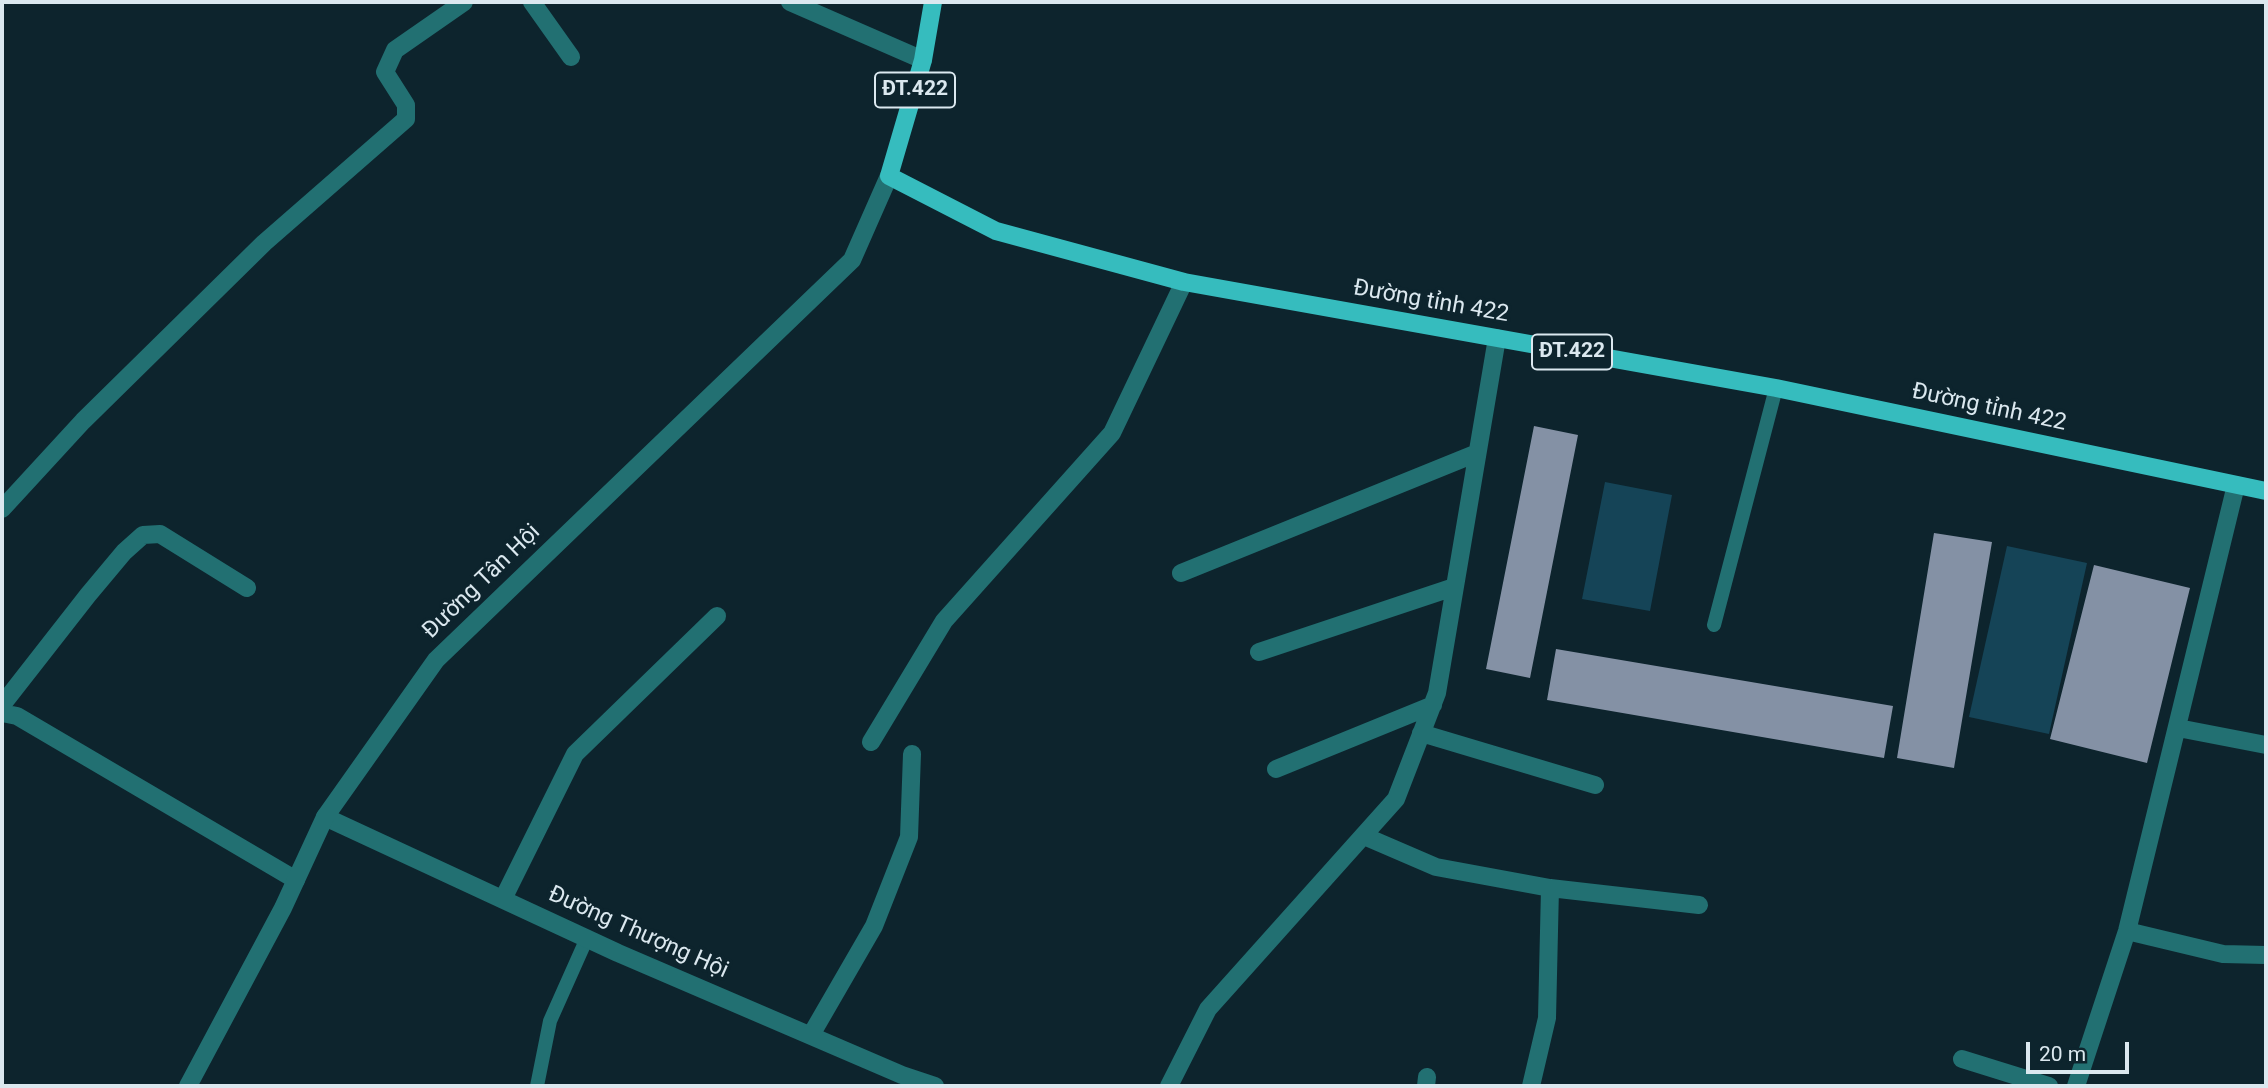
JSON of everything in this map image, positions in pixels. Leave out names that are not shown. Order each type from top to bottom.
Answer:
[{"type":"main road","name":"ĐT.422","points":[[889,176],[923,60],[933,2]]},
{"type":"main road","name":"Đường tỉnh 422","points":[[889,176],[996,231],[1184,282],[1776,388],[2266,491]]},
{"type":"street","points":[[2,509],[83,421],[254,253],[406,119],[406,105],[385,72],[395,50],[464,2]]},
{"type":"street","points":[[532,2],[571,57]]},
{"type":"street","points":[[790,2],[923,60]]},
{"type":"street","name":"Đường Tân Hội","points":[[188,1086],[296,880],[325,817],[436,660],[852,260],[889,176]]},
{"type":"street","points":[[871,742],[944,621],[1112,433],[1184,282]]},
{"type":"street","points":[[1169,1086],[1208,1009],[1396,799],[1437,693],[1497,338]]},
{"type":"street","points":[[1181,573],[1477,453]]},
{"type":"street","points":[[2076,1086],[2127,931],[2236,485]]},
{"type":"street","points":[[2,705],[97,584],[124,552],[143,535],[160,534],[247,589]]},
{"type":"street","points":[[1259,652],[1454,587]]},
{"type":"street","points":[[503,899],[575,754],[717,615]]},
{"type":"street","points":[[1276,769],[1433,705]]},
{"type":"street","points":[[2,713],[17,716],[296,880]]},
{"type":"street","points":[[2178,728],[2266,746]]},
{"type":"street","points":[[1421,733],[1595,785]]},
{"type":"street","points":[[811,1035],[874,926],[909,837],[912,754]]},
{"type":"street","name":"Đường Thượng Hội","points":[[325,817],[587,939],[902,1075],[935,1086]]},
{"type":"street","points":[[1364,836],[1436,867],[1550,888],[1699,905]]},
{"type":"street","points":[[1531,1086],[1547,1018],[1550,888]]},
{"type":"street","points":[[2127,931],[2223,954],[2266,955]]},
{"type":"street","points":[[1962,1059],[2049,1086]]},
{"type":"lane","points":[[1714,625],[1776,388]]},
{"type":"lane","points":[[537,1086],[550,1020],[587,939]]},
{"type":"shaded area","points":[[1605,482],[1672,495],[1650,611],[1582,599]]},
{"type":"shaded area","points":[[2007,546],[2087,563],[2049,734],[1969,717]]},
{"type":"building","points":[[1534,426],[1578,435],[1530,678],[1486,669]]},
{"type":"building","points":[[1934,533],[1992,542],[1954,768],[1897,758]]},
{"type":"building","points":[[2094,565],[2190,588],[2147,763],[2050,739]]},
{"type":"building","points":[[1556,649],[1893,706],[1884,758],[1547,700]]}]
